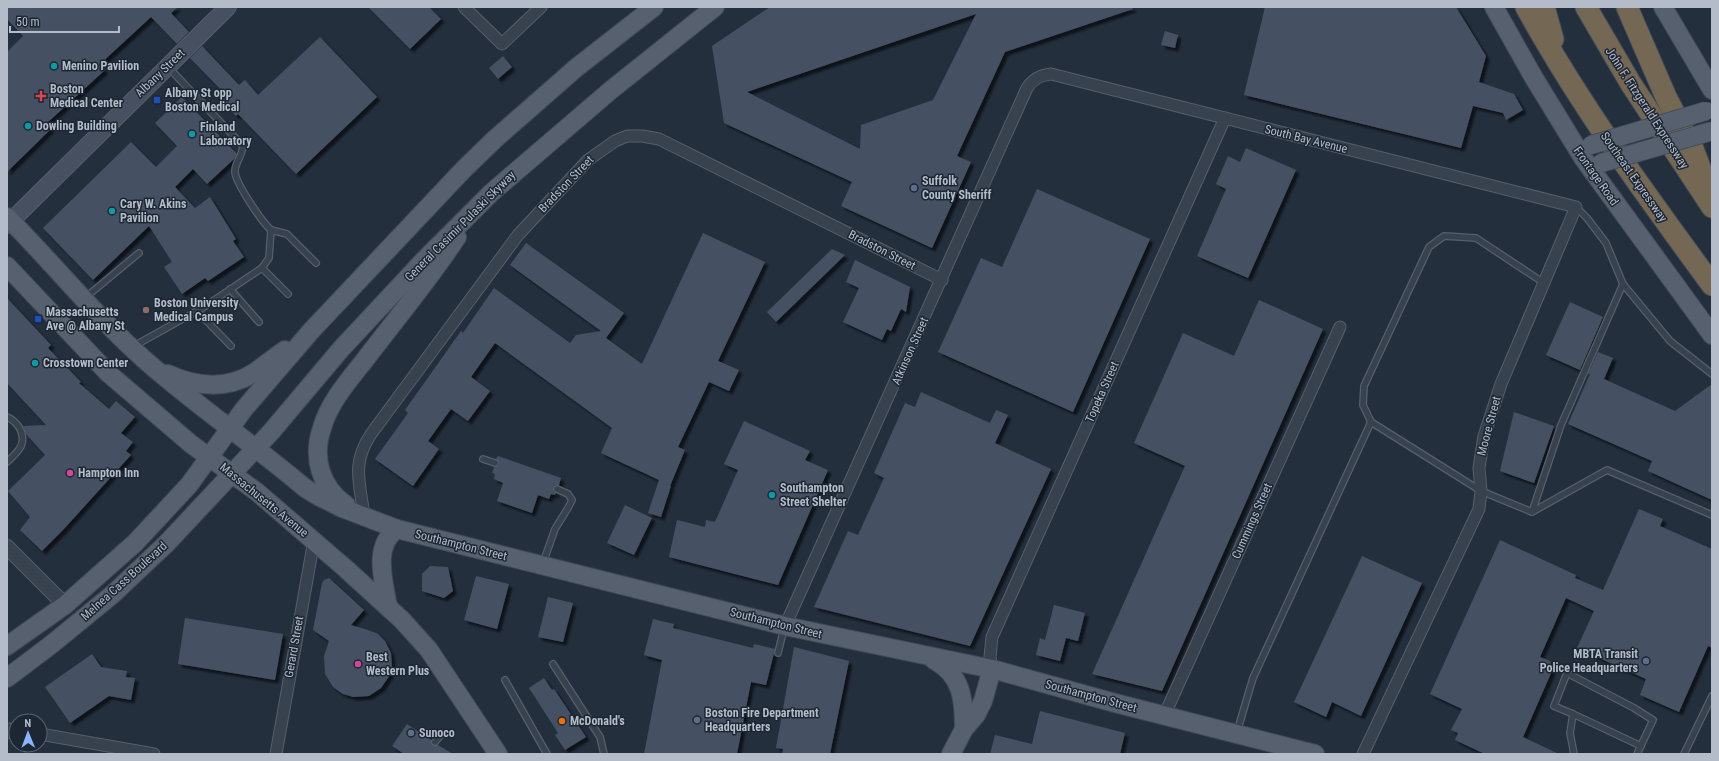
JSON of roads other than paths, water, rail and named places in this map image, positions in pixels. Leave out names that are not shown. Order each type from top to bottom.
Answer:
[{"type":"highway","points":[[1526,7],[1561,67]]},
{"type":"highway","points":[[1544,7],[1561,67]]},
{"type":"highway","name":"John F. Fitzgerald Expressway","points":[[1586,7],[1627,78],[1712,207]]},
{"type":"highway","points":[[1627,7],[1666,97],[1693,149],[1712,200]]},
{"type":"highway","name":"Southeast Expressway","points":[[1561,67],[1633,177],[1712,285]]},
{"type":"main road","name":"Albany Street","points":[[8,221],[228,7]]},
{"type":"main road","points":[[209,457],[249,403],[311,331],[454,180],[496,139],[576,68],[654,7]]},
{"type":"main road","name":"General Casimir Pulaski Skyway","points":[[231,473],[255,448],[341,349],[425,259],[479,205],[529,159],[593,105],[715,7]]},
{"type":"main road","name":"Frontage Road","points":[[1494,7],[1534,78],[1590,156],[1712,335]]},
{"type":"main road","points":[[1663,7],[1712,90]]},
{"type":"main road","points":[[1590,156],[1709,110]]},
{"type":"main road","points":[[1590,156],[1712,131]]},
{"type":"main road","points":[[364,516],[344,504],[324,482],[320,473],[317,451],[322,427],[328,413],[345,385],[442,261],[479,205]]},
{"type":"main road","points":[[8,221],[145,360],[255,448]]},
{"type":"main road","name":"Massachusetts Avenue","points":[[7,266],[108,373],[190,444],[257,492],[314,540],[416,634],[429,650],[498,754]]},
{"type":"main road","points":[[145,360],[165,372],[187,382],[199,385],[221,384],[240,380],[254,373],[311,331]]},
{"type":"main road","name":"Southampton Street","points":[[255,448],[318,496],[342,508],[397,529],[785,626],[992,669],[1164,716],[1315,754]]},
{"type":"main road","name":"Melnea Cass Boulevard","points":[[7,646],[65,605],[136,542],[190,485],[209,457]]},
{"type":"main road","name":"Melnea Cass Boulevard","points":[[7,678],[52,644],[126,582],[166,544],[231,473]]},
{"type":"main road","points":[[388,607],[381,566],[382,554],[387,538],[397,529]]},
{"type":"main road","points":[[924,655],[942,664],[953,674],[959,686],[962,698],[964,729]]},
{"type":"main road","points":[[951,754],[964,729],[976,715],[983,701],[992,669]]},
{"type":"street","points":[[464,7],[502,44],[541,7]]},
{"type":"street","name":"South Bay Avenue","points":[[1037,78],[1051,74],[1576,207]]},
{"type":"street","name":"Atkinson Street","points":[[785,626],[942,280],[1027,88],[1031,82],[1037,78]]},
{"type":"street","name":"Topeka Street","points":[[992,669],[990,657],[992,637],[1224,118]]},
{"type":"street","name":"Bradston Street","points":[[364,516],[358,461],[363,447],[371,434],[518,235],[588,160],[615,141],[627,136],[642,136],[665,142],[942,280]]},
{"type":"street","name":"Moore Street","points":[[1363,754],[1479,509],[1481,491],[1478,468],[1490,413],[1576,207]]},
{"type":"street","name":"Cummings Street","points":[[1164,716],[1340,327]]},
{"type":"street","name":"Gerard Street","points":[[276,754],[314,540]]},
{"type":"street","points":[[7,547],[65,605]]},
{"type":"street","points":[[48,735],[154,754]]},
{"type":"lane","points":[[167,66],[243,146],[242,154],[236,165],[235,172],[237,181],[263,223],[271,230],[287,234],[316,263]]},
{"type":"lane","points":[[1576,207],[1587,218],[1606,243],[1623,284],[1670,341],[1712,374]]},
{"type":"lane","points":[[131,347],[197,311],[262,268],[269,258],[271,230]]},
{"type":"lane","points":[[1532,512],[1481,491],[1371,422],[1363,405],[1364,386],[1429,247],[1444,236],[1476,238],[1544,283]]},
{"type":"lane","points":[[85,299],[139,253]]},
{"type":"lane","points":[[262,268],[288,294]]},
{"type":"lane","points":[[1532,512],[1561,425],[1623,284]]},
{"type":"lane","points":[[230,289],[259,322]]},
{"type":"lane","points":[[197,311],[231,346]]},
{"type":"lane","points":[[7,417],[17,424],[23,436],[23,442],[17,452],[7,462]]},
{"type":"lane","points":[[1237,734],[1253,678],[1371,422]]},
{"type":"lane","points":[[483,459],[495,463]]},
{"type":"lane","points":[[1532,512],[1607,470],[1712,515]]},
{"type":"lane","points":[[543,565],[555,529],[572,500],[568,494],[558,489]]},
{"type":"lane","points":[[778,653],[785,626]]},
{"type":"lane","points":[[553,664],[600,737],[604,754]]},
{"type":"lane","points":[[1637,754],[1641,746],[1653,720],[1634,708],[1567,673],[1554,706],[1641,746]]},
{"type":"lane","points":[[505,680],[547,754]]},
{"type":"lane","points":[[1684,754],[1712,696]]},
{"type":"lane","points":[[1573,714],[1570,733],[1574,754]]},
{"type":"lane","points":[[435,742],[440,736]]},
{"type":"place","name":"Menino Pavilion","points":[[54,66]]},
{"type":"place","name":"Boston Medical Center","points":[[41,96]]},
{"type":"place","name":"Albany St opp Boston Medical","points":[[157,100]]},
{"type":"place","name":"Dowling Building","points":[[28,126]]},
{"type":"place","name":"Finland Laboratory","points":[[192,134]]},
{"type":"place","name":"Suffolk County Sheriff","points":[[914,188]]},
{"type":"place","name":"Cary W. Akins Pavilion","points":[[112,211]]},
{"type":"place","name":"Boston University Medical Campus","points":[[146,310]]},
{"type":"place","name":"Massachusetts Ave @ Albany St","points":[[38,319]]},
{"type":"place","name":"Crosstown Center","points":[[35,363]]},
{"type":"place","name":"Hampton Inn","points":[[70,473]]},
{"type":"place","name":"Southampton Street Shelter","points":[[772,495]]},
{"type":"place","name":"MBTA Transit Police Headquarters","points":[[1646,661]]},
{"type":"place","name":"Best Western Plus","points":[[358,664]]},
{"type":"place","name":"Boston Fire Department Headquarters","points":[[697,720]]},
{"type":"place","name":"McDonald's","points":[[562,721]]},
{"type":"place","name":"Sunoco","points":[[411,733]]}]
